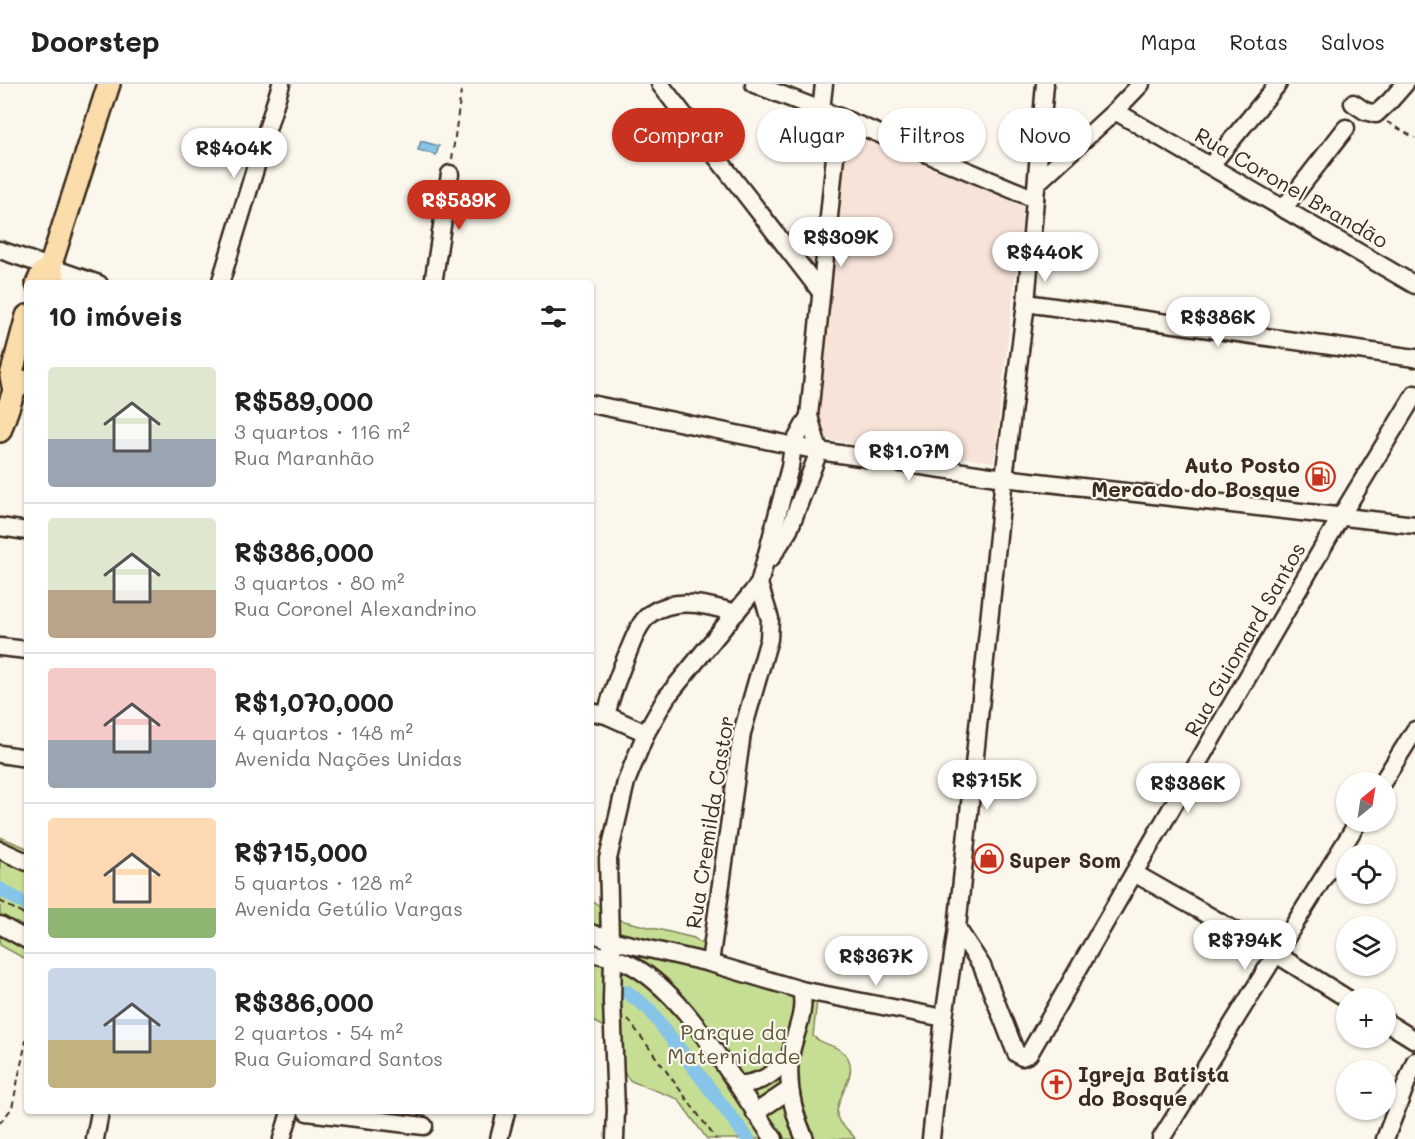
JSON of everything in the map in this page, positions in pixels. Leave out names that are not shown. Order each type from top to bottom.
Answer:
[{"type":"main road","points":[[47,277],[109,84]]},
{"type":"main road","points":[[20,392],[11,376],[24,327]]},
{"type":"main road","points":[[0,431],[20,392],[24,377]]},
{"type":"street","points":[[220,280],[281,84]]},
{"type":"street","points":[[660,84],[821,292]]},
{"type":"street","points":[[754,84],[816,108]]},
{"type":"street","points":[[821,108],[824,84]]},
{"type":"street","points":[[931,1139],[944,1018],[957,928],[1004,478],[1026,303],[1045,84]]},
{"type":"street","points":[[1036,191],[1141,84]]},
{"type":"street","points":[[1211,165],[1278,84]]},
{"type":"street","points":[[1353,103],[1365,111],[1376,114],[1405,84]]},
{"type":"street","name":"Rua Coronel Brandão","points":[[1115,111],[1415,285]]},
{"type":"street","points":[[866,127],[1036,191]]},
{"type":"street","points":[[1283,210],[1346,128]]},
{"type":"street","points":[[765,566],[789,530],[819,451],[809,416],[834,162]]},
{"type":"street","points":[[434,280],[450,174]]},
{"type":"street","points":[[0,250],[47,277],[69,280]]},
{"type":"street","points":[[1026,303],[1415,358]]},
{"type":"street","name":"Rua Guiomard Santos","points":[[957,928],[982,966],[1016,1053],[1018,1056],[1025,1056],[1031,1052],[1341,516],[1415,394]]},
{"type":"street","points":[[594,405],[819,451],[1004,478],[1415,525]]},
{"type":"street","points":[[615,1139],[613,958],[610,940],[608,859],[626,782],[646,733],[666,698],[759,584],[790,467],[793,445],[809,416]]},
{"type":"street","points":[[0,527],[24,531]]},
{"type":"street","name":"Rua Cremilda Castor","points":[[710,963],[742,733],[769,639],[771,619],[759,584]]},
{"type":"street","points":[[646,733],[598,714],[637,631],[649,615],[668,606],[706,605],[735,613]]},
{"type":"street","points":[[0,647],[24,650]]},
{"type":"street","points":[[1389,772],[1415,730]]},
{"type":"street","points":[[0,754],[24,758]]},
{"type":"street","points":[[1161,1139],[1352,832]]},
{"type":"street","points":[[0,850],[24,861]]},
{"type":"street","points":[[1134,873],[1276,954],[1336,992]]},
{"type":"street","points":[[0,925],[24,938]]},
{"type":"street","points":[[594,934],[610,940],[710,963],[801,990],[944,1018]]},
{"type":"street","points":[[594,953],[634,967],[651,979],[682,1008],[774,1139]]},
{"type":"street","points":[[801,990],[803,1010],[790,1057],[789,1090],[798,1124],[805,1139]]},
{"type":"street","points":[[1396,1028],[1415,1040]]},
{"type":"street","points":[[738,1085],[757,1083],[772,1074],[790,1057]]},
{"type":"street","points":[[1385,1139],[1415,1061]]},
{"type":"street","points":[[755,1113],[789,1090]]},
{"type":"street","points":[[95,1139],[100,1114]]},
{"type":"street","points":[[282,1139],[289,1114]]},
{"type":"street","points":[[324,1114],[424,1126]]},
{"type":"street","points":[[500,1139],[506,1114]]},
{"type":"path","points":[[450,174],[462,84]]},
{"type":"path","points":[[1390,101],[1387,122],[1415,138]]},
{"type":"path","points":[[0,901],[24,914]]},
{"type":"path","points":[[612,1002],[634,1026],[716,1139]]},
{"type":"path","points":[[0,1123],[12,1108],[24,1050]]},
{"type":"shaded area","points":[[866,140],[878,145],[878,162],[918,162],[1023,206],[994,462],[830,440],[816,426],[843,162],[866,162]]},
{"type":"green space","points":[[0,837],[24,847],[24,958],[0,945]]},
{"type":"green space","name":"Parque da Maternidade","points":[[594,902],[620,920],[694,938],[719,957],[815,985],[818,991],[813,1036],[842,1051],[849,1061],[850,1076],[838,1106],[837,1117],[855,1139],[707,1139],[678,1099],[631,1081],[627,1077],[622,1066],[618,1035],[594,1022]]},
{"type":"water","points":[[421,141],[439,146],[436,155],[418,150]]},
{"type":"waterway","points":[[0,889],[24,903]]},
{"type":"waterway","points":[[627,992],[649,1009],[748,1139]]},
{"type":"place","name":"Auto Posto Mercado do Bosque","points":[[1321,476]]},
{"type":"place","name":"Super Som","points":[[988,859]]},
{"type":"place","name":"Igreja Batista do Bosque","points":[[1057,1085]]}]
